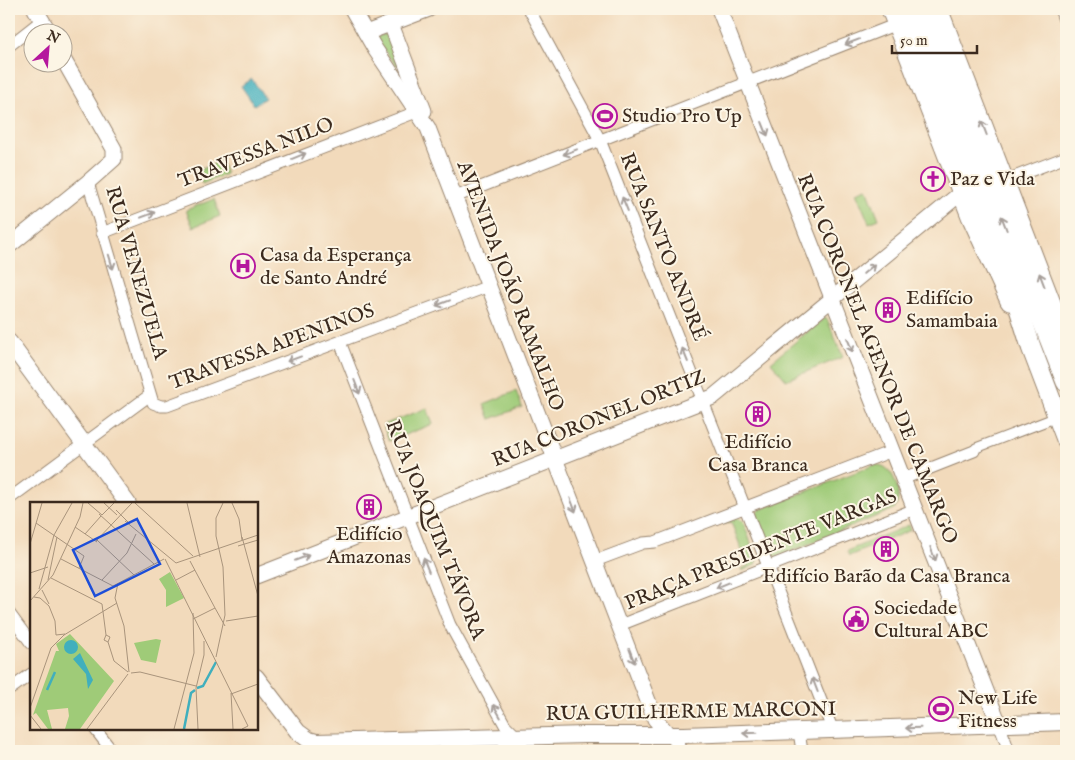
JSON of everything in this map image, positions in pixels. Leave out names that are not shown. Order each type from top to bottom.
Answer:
[{"type":"main road","points":[[921,9],[1066,382]]},
{"type":"main road","points":[[938,9],[1066,342]]},
{"type":"main road","points":[[898,14],[962,192],[1031,347],[1061,426]]},
{"type":"main road","points":[[898,14],[1006,267],[1031,347]]},
{"type":"main road","points":[[9,342],[127,502]]},
{"type":"main road","name":"RUA GUILHERME MARCONI","points":[[258,681],[298,732],[308,740],[316,742],[390,745],[520,744],[668,734],[833,731],[1066,722]]},
{"type":"street","name":"AVENIDA JOÃO RAMALHO","points":[[352,9],[375,50],[421,110]]},
{"type":"street","points":[[366,33],[429,9]]},
{"type":"street","name":"RUA SANTO ANDRÉ","points":[[529,9],[600,140],[833,731]]},
{"type":"street","name":"RUA CORONEL AGENOR DE CAMARGO","points":[[718,9],[999,724]]},
{"type":"street","points":[[1060,9],[1066,25]]},
{"type":"street","points":[[455,197],[747,83],[898,14]]},
{"type":"street","points":[[9,46],[42,20]]},
{"type":"street","name":"AVENIDA JOÃO RAMALHO","points":[[391,24],[421,110],[655,719],[668,734]]},
{"type":"street","name":"RUA VENEZUELA","points":[[70,72],[115,154],[111,162],[88,182],[152,399]]},
{"type":"street","name":"TRAVESSA NILO","points":[[102,233],[421,110]]},
{"type":"street","points":[[1004,181],[1066,157]]},
{"type":"street","points":[[9,246],[88,182]]},
{"type":"street","name":"RUA CORONEL ORTIZ","points":[[258,575],[716,395],[962,192]]},
{"type":"street","name":"TRAVESSA APENINOS","points":[[152,399],[160,406],[167,406],[489,286]]},
{"type":"street","name":"RUA JOAQUIM TÁVORA","points":[[340,342],[454,634],[505,725],[520,744]]},
{"type":"street","points":[[9,499],[84,444],[152,399]]},
{"type":"street","points":[[1038,430],[1061,426]]},
{"type":"street","points":[[903,479],[975,451],[976,448],[1061,426]]},
{"type":"street","points":[[595,561],[643,543],[654,542],[892,451]]},
{"type":"street","name":"PRAÇA PRESIDENTE VARGAS","points":[[620,625],[915,509]]},
{"type":"street","points":[[9,613],[30,642]]},
{"type":"street","points":[[9,690],[30,675]]},
{"type":"street","points":[[999,724],[1009,751]]},
{"type":"street","points":[[96,730],[112,751]]},
{"type":"street","points":[[799,732],[802,751]]},
{"type":"street","points":[[668,734],[681,751]]},
{"type":"green space","points":[[388,33],[400,67],[396,65],[375,40],[376,37]]},
{"type":"green space","points":[[221,161],[226,174],[202,184],[197,171]]},
{"type":"green space","points":[[867,188],[879,219],[869,223],[856,192]]},
{"type":"green space","points":[[214,199],[220,216],[193,227],[186,210]]},
{"type":"green space","points":[[824,318],[827,319],[843,357],[786,380],[771,362]]},
{"type":"green space","points":[[516,391],[522,407],[490,419],[484,404]]},
{"type":"green space","points":[[427,408],[433,424],[389,441],[383,425]]},
{"type":"green space","points":[[874,465],[886,468],[893,476],[898,493],[897,505],[894,509],[777,557],[771,555],[756,519],[756,514],[759,510]]},
{"type":"green space","points":[[736,518],[743,521],[757,560],[755,565],[742,571],[741,569],[748,566],[731,522],[724,524]]},
{"type":"green space","points":[[909,525],[911,530],[849,556],[847,551]]},
{"type":"water","points":[[252,79],[265,98],[254,105],[241,86]]},
{"type":"place","name":"Studio Pro Up","points":[[605,116]]},
{"type":"place","name":"Paz e Vida","points":[[933,179]]},
{"type":"place","name":"Casa da Esperança de Santo André","points":[[243,266]]},
{"type":"place","name":"Edifício Samambaia","points":[[888,310]]},
{"type":"place","name":"Edifício Casa Branca","points":[[758,414]]},
{"type":"place","name":"Edifício Amazonas","points":[[369,507]]},
{"type":"place","name":"Edifício Barão da Casa Branca","points":[[886,549]]},
{"type":"place","name":"Sociedade Cultural ABC","points":[[856,619]]},
{"type":"place","name":"New Life Fitness","points":[[941,709]]}]
